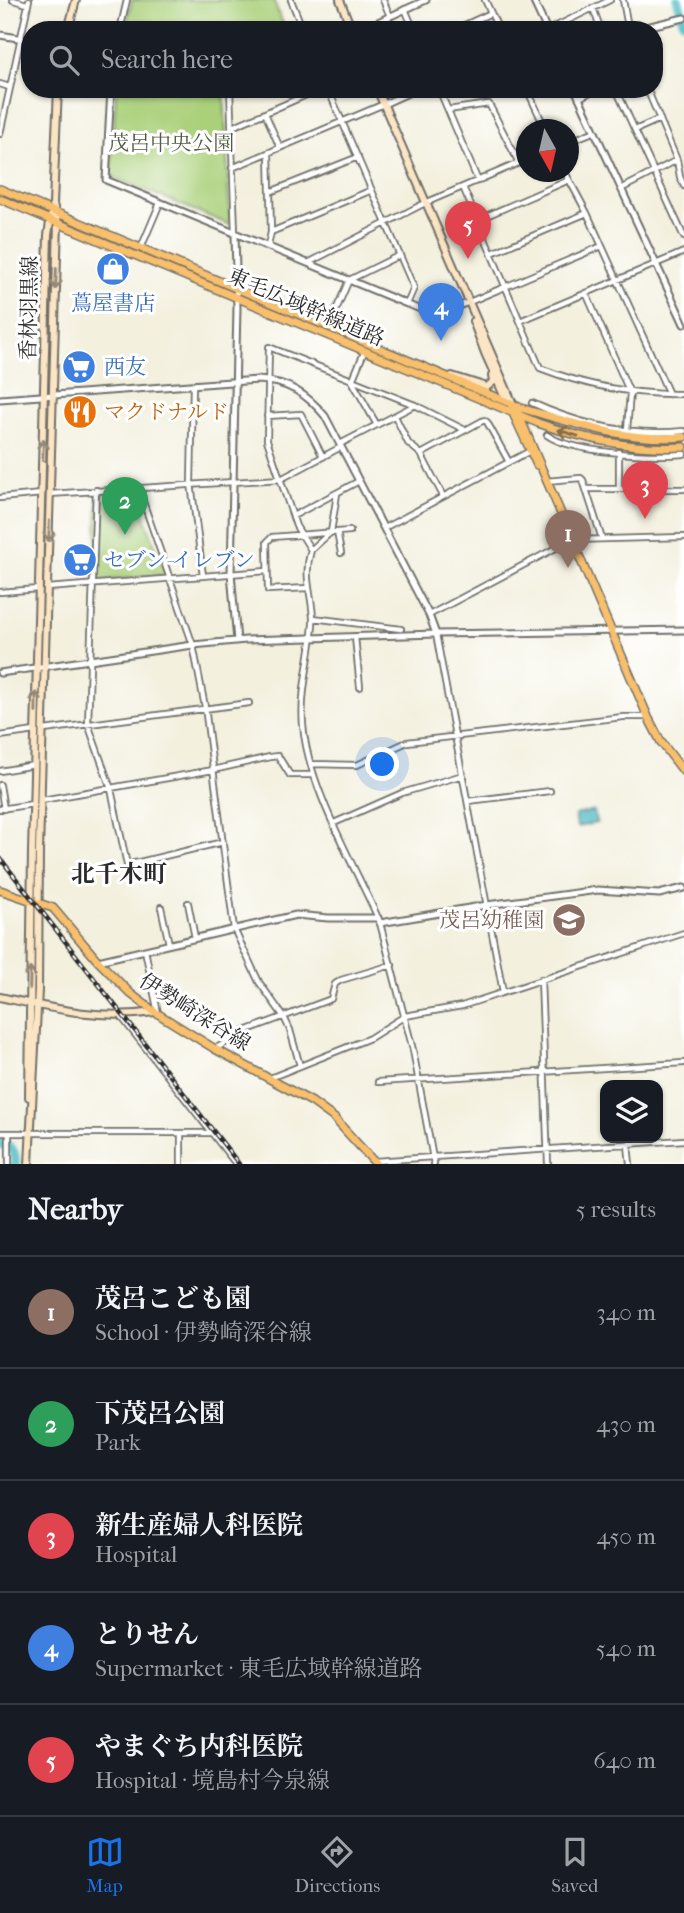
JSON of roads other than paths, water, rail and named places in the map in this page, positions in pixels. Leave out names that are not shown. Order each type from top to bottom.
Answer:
[{"type":"main road","points":[[70,21],[76,0]]},
{"type":"main road","points":[[340,0],[348,21]]},
{"type":"main road","name":"香林羽黒線","points":[[29,1164],[29,1004],[41,494],[58,98]]},
{"type":"main road","points":[[381,98],[530,451],[546,481],[648,717],[661,742],[684,772]]},
{"type":"main road","name":"東毛広域幹線道路","points":[[0,190],[52,215],[58,223],[591,440],[640,447],[684,447]]},
{"type":"main road","name":"東毛広域幹線道路","points":[[0,199],[141,248],[446,375],[513,408],[551,414],[598,431],[684,437]]},
{"type":"main road","name":"香林羽黒線","points":[[30,1120],[37,1006],[58,223]]},
{"type":"main road","points":[[469,306],[485,353],[541,463],[546,481]]},
{"type":"main road","points":[[446,375],[489,387],[493,379],[485,353]]},
{"type":"main road","name":"伊勢崎深谷線","points":[[0,890],[58,912],[98,961],[131,994],[156,1013],[215,1049],[312,1101],[334,1118],[375,1163]]},
{"type":"main road","points":[[0,997],[94,1015],[156,1013]]},
{"type":"street","points":[[13,0],[28,2],[23,21]]},
{"type":"street","points":[[122,21],[127,0]]},
{"type":"street","points":[[291,0],[299,21]]},
{"type":"street","points":[[383,0],[390,16]]},
{"type":"street","points":[[379,21],[424,0]]},
{"type":"street","points":[[485,0],[495,21]]},
{"type":"street","points":[[533,0],[543,21]]},
{"type":"street","points":[[623,0],[628,21]]},
{"type":"street","points":[[566,21],[606,1]]},
{"type":"street","points":[[593,8],[598,21]]},
{"type":"street","points":[[405,9],[410,21]]},
{"type":"street","points":[[474,21],[491,13]]},
{"type":"street","points":[[663,23],[684,18]]},
{"type":"street","points":[[0,134],[21,30]]},
{"type":"street","points":[[0,35],[19,38]]},
{"type":"street","points":[[0,84],[9,87]]},
{"type":"street","points":[[110,98],[106,178],[160,203],[434,316],[469,306],[506,287],[602,246]]},
{"type":"street","points":[[230,98],[237,288],[231,573],[237,641]]},
{"type":"street","points":[[232,127],[299,98]]},
{"type":"street","points":[[332,98],[414,288],[407,304]]},
{"type":"street","points":[[232,168],[397,98]]},
{"type":"street","points":[[443,98],[478,181]]},
{"type":"street","points":[[531,98],[541,119]]},
{"type":"street","points":[[579,98],[684,324]]},
{"type":"street","points":[[620,98],[684,237]]},
{"type":"street","points":[[651,98],[677,160],[684,186]]},
{"type":"street","points":[[448,110],[489,104],[516,157]]},
{"type":"street","points":[[265,113],[280,148]]},
{"type":"street","points":[[635,130],[660,119]]},
{"type":"street","points":[[579,138],[593,132]]},
{"type":"street","points":[[268,246],[271,232],[269,153]]},
{"type":"street","points":[[270,192],[358,157]]},
{"type":"street","points":[[621,189],[677,160]]},
{"type":"street","points":[[307,263],[425,203],[516,164]]},
{"type":"street","points":[[477,220],[564,182]]},
{"type":"street","points":[[570,182],[618,279],[669,394]]},
{"type":"street","points":[[463,187],[540,368],[583,383],[630,393],[684,394]]},
{"type":"street","points":[[271,232],[372,190]]},
{"type":"street","points":[[141,248],[160,203]]},
{"type":"street","points":[[492,253],[587,213]]},
{"type":"street","points":[[520,321],[684,252]]},
{"type":"street","points":[[329,327],[349,280],[400,256]]},
{"type":"street","points":[[586,293],[630,393],[627,430]]},
{"type":"street","points":[[311,550],[293,516],[267,440],[270,347],[415,405],[465,430]]},
{"type":"street","points":[[352,381],[365,350]]},
{"type":"street","points":[[0,399],[268,380],[293,388],[309,399],[325,416],[429,615],[436,634],[503,992]]},
{"type":"street","points":[[352,381],[377,425]]},
{"type":"street","points":[[193,385],[191,483],[203,576]]},
{"type":"street","points":[[532,403],[551,414],[597,425],[658,435],[684,431]]},
{"type":"street","points":[[50,494],[232,480],[281,479],[415,405]]},
{"type":"street","points":[[267,416],[301,414],[323,457]]},
{"type":"street","points":[[395,416],[408,443],[421,454],[443,496]]},
{"type":"street","points":[[421,454],[484,420],[509,462]]},
{"type":"street","points":[[547,435],[571,445],[619,452],[684,454]]},
{"type":"street","points":[[591,440],[601,449]]},
{"type":"street","points":[[384,528],[530,451]]},
{"type":"street","points":[[619,452],[620,489]]},
{"type":"street","points":[[546,481],[582,478],[602,539]]},
{"type":"street","points":[[293,516],[359,481]]},
{"type":"street","points":[[138,487],[192,645],[205,707],[234,929],[259,982],[284,1017],[300,1066]]},
{"type":"street","points":[[586,489],[684,489]]},
{"type":"street","points":[[96,490],[88,723],[111,789],[127,865],[223,842]]},
{"type":"street","points":[[337,493],[334,532],[341,553]]},
{"type":"street","points":[[0,498],[41,494]]},
{"type":"street","points":[[308,588],[270,591],[267,588],[267,541],[301,534],[350,531]]},
{"type":"street","points":[[334,532],[311,550],[308,566],[308,588],[313,618],[303,727],[314,775],[379,920],[405,1016],[433,1161]]},
{"type":"street","points":[[429,615],[571,540],[684,537]]},
{"type":"street","points":[[47,588],[267,571]]},
{"type":"street","points":[[0,592],[39,589]]},
{"type":"street","points":[[313,618],[401,629]]},
{"type":"street","points":[[0,673],[237,641],[311,637],[684,630]]},
{"type":"street","points":[[355,636],[360,687]]},
{"type":"street","points":[[44,730],[249,703]]},
{"type":"street","points":[[312,764],[357,765],[407,742],[623,717],[648,717]]},
{"type":"street","points":[[0,736],[36,731]]},
{"type":"street","points":[[41,800],[278,756],[290,775],[314,775]]},
{"type":"street","points":[[0,771],[35,765]]},
{"type":"street","points":[[334,823],[402,793],[463,775]]},
{"type":"street","points":[[0,785],[2,809],[33,804]]},
{"type":"street","points":[[468,801],[550,791]]},
{"type":"street","points":[[98,961],[296,915],[379,920],[598,890],[659,894],[684,888]]},
{"type":"street","points":[[188,903],[195,938]]},
{"type":"street","points":[[161,907],[169,944]]},
{"type":"street","points":[[269,1078],[370,1038],[405,1016],[449,1010],[684,933]]},
{"type":"street","points":[[145,950],[156,1013]]},
{"type":"street","points":[[215,1049],[245,1031],[331,999],[335,985],[341,980],[392,965]]},
{"type":"street","points":[[541,979],[548,1164]]},
{"type":"street","points":[[120,1015],[236,1164]]},
{"type":"street","points":[[378,1082],[684,1063]]},
{"type":"street","points":[[0,1133],[211,1133]]},
{"type":"street","points":[[181,1133],[181,1164]]},
{"type":"street","points":[[9,1134],[9,1164]]},
{"type":"street","points":[[375,1163],[433,1161],[684,1140]]},
{"type":"street","points":[[628,1145],[630,1164]]},
{"type":"water","points":[[594,811],[597,823],[577,827],[575,815]]},
{"type":"waterway","points":[[678,0],[684,22]]},
{"type":"waterway","points":[[0,1144],[12,1150],[15,1164]]},
{"type":"railway","points":[[0,858],[239,1164]]},
{"type":"place","name":"やまぐち内科医院","points":[[468,259]]},
{"type":"place","name":"蔦屋書店","points":[[113,269]]},
{"type":"place","name":"とりせん","points":[[441,341]]},
{"type":"place","name":"西友","points":[[79,367]]},
{"type":"place","name":"マクドナルド","points":[[80,412]]},
{"type":"place","name":"新生産婦人科医院","points":[[645,519]]},
{"type":"place","name":"下茂呂公園","points":[[125,535]]},
{"type":"place","name":"セブン-イレブン","points":[[80,560]]},
{"type":"place","name":"茂呂こども園","points":[[568,568]]},
{"type":"place","name":"茂呂幼稚園","points":[[569,920]]},
{"type":"district","name":"北千木町","points":[[119,874]]},
{"type":"park label","name":"茂呂中央公園","points":[[171,143]]}]
